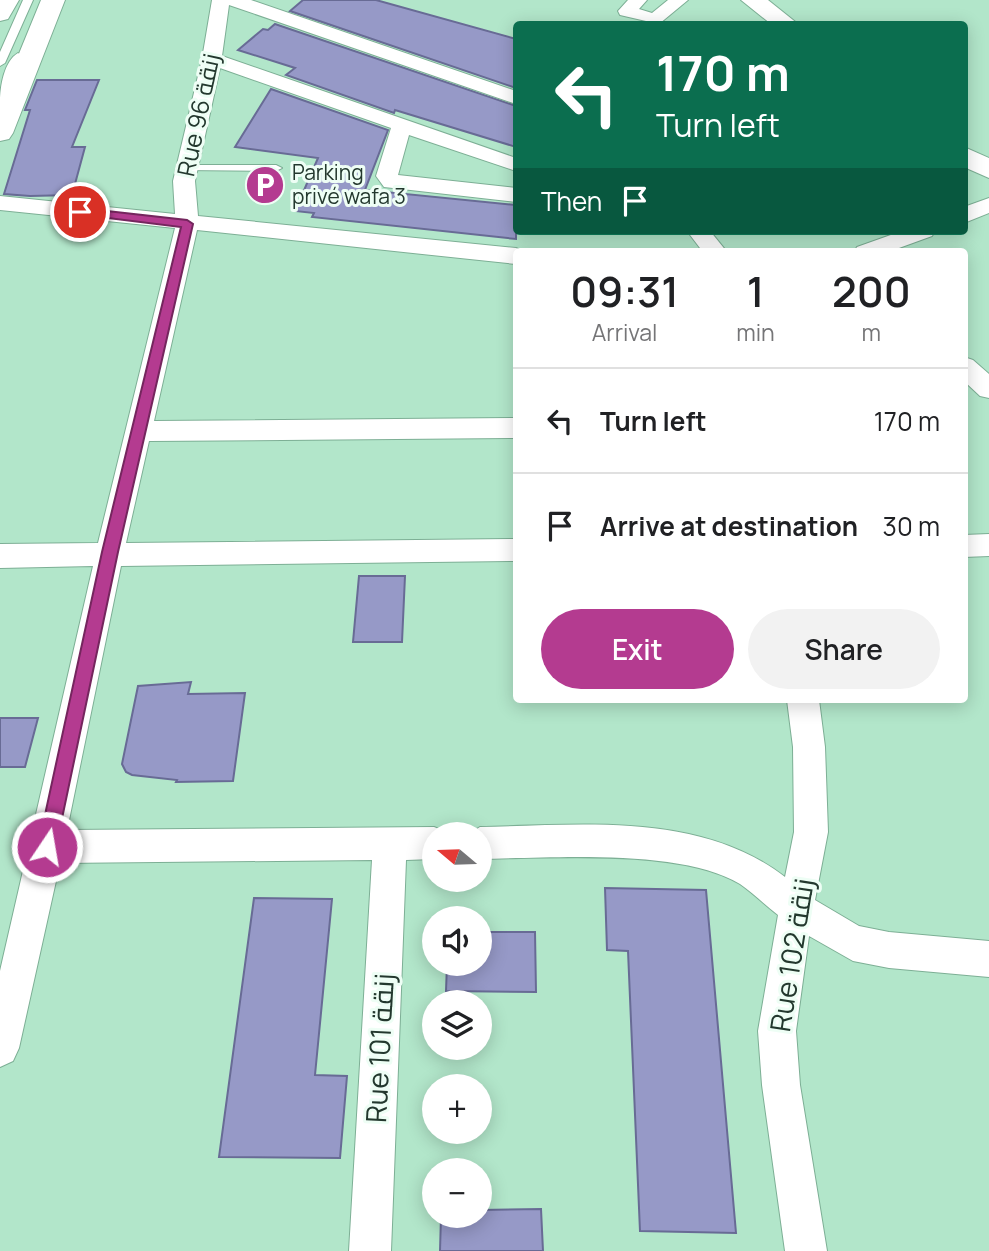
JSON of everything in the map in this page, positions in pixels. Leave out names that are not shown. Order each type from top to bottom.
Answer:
[{"type":"main road","points":[[0,14],[7,0]]},
{"type":"main road","points":[[0,133],[53,0]]},
{"type":"main road","points":[[753,0],[782,21]]},
{"type":"main road","points":[[968,157],[989,170]]},
{"type":"street","name":"Rue 96 زنقة","points":[[0,1048],[47,847],[110,552],[141,431],[187,224],[183,195],[187,168],[212,59],[221,0]]},
{"type":"street","points":[[233,0],[513,97]]},
{"type":"street","points":[[638,0],[627,10],[657,20],[679,0]]},
{"type":"street","points":[[212,59],[513,164]]},
{"type":"street","points":[[402,125],[387,176],[392,182],[513,195]]},
{"type":"street","points":[[0,203],[513,257]]},
{"type":"street","points":[[968,214],[989,205]]},
{"type":"street","points":[[876,248],[913,235]]},
{"type":"street","points":[[968,370],[989,389]]},
{"type":"street","points":[[141,431],[513,428]]},
{"type":"street","points":[[968,546],[989,545]]},
{"type":"street","points":[[0,556],[110,552],[513,550]]},
{"type":"street","name":"Rue 102 زنقة","points":[[803,703],[809,747],[811,832],[787,958],[777,1031],[781,1085],[806,1251]]},
{"type":"street","points":[[492,843],[618,841],[695,851],[750,871],[798,909],[853,943],[888,950],[989,959]]},
{"type":"street","name":"Rue 101 زنقة","points":[[370,1251],[390,844]]},
{"type":"street","points":[[47,847],[422,844]]},
{"type":"lane","points":[[0,64],[28,0]]},
{"type":"lane","points":[[0,99],[43,0]]},
{"type":"lane","points":[[187,168],[276,168]]},
{"type":"building","points":[[303,0],[376,0],[513,38],[513,87],[290,11]]},
{"type":"building","points":[[275,24],[513,105],[513,146],[395,110],[394,113],[286,75],[295,68],[238,50],[263,29],[268,30]]},
{"type":"building","points":[[37,80],[99,80],[72,147],[85,147],[72,195],[4,194],[30,110],[25,110]]},
{"type":"building","points":[[271,89],[388,130],[365,190],[513,205],[513,235],[516,235],[516,239],[312,217],[314,213],[295,211],[318,158],[235,147]]},
{"type":"building","points":[[359,576],[405,576],[402,642],[353,642]]},
{"type":"building","points":[[191,682],[188,694],[245,693],[233,781],[176,782],[177,780],[126,772],[122,764],[138,686]]},
{"type":"building","points":[[0,718],[38,718],[25,767],[0,767]]},
{"type":"building","points":[[605,888],[706,890],[736,1233],[640,1231],[628,951],[607,950]]},
{"type":"building","points":[[254,898],[332,899],[315,1075],[347,1076],[340,1158],[219,1157]]},
{"type":"building","points":[[492,932],[535,932],[536,992],[446,990],[447,976],[492,976]]},
{"type":"building","points":[[541,1209],[543,1251],[440,1251],[441,1228],[492,1228],[492,1210]]},
{"type":"place","name":"Parking privé wafa 3","points":[[265,185]]},
{"type":"route","points":[[47,847],[110,552],[141,431],[187,224],[80,212]]}]
